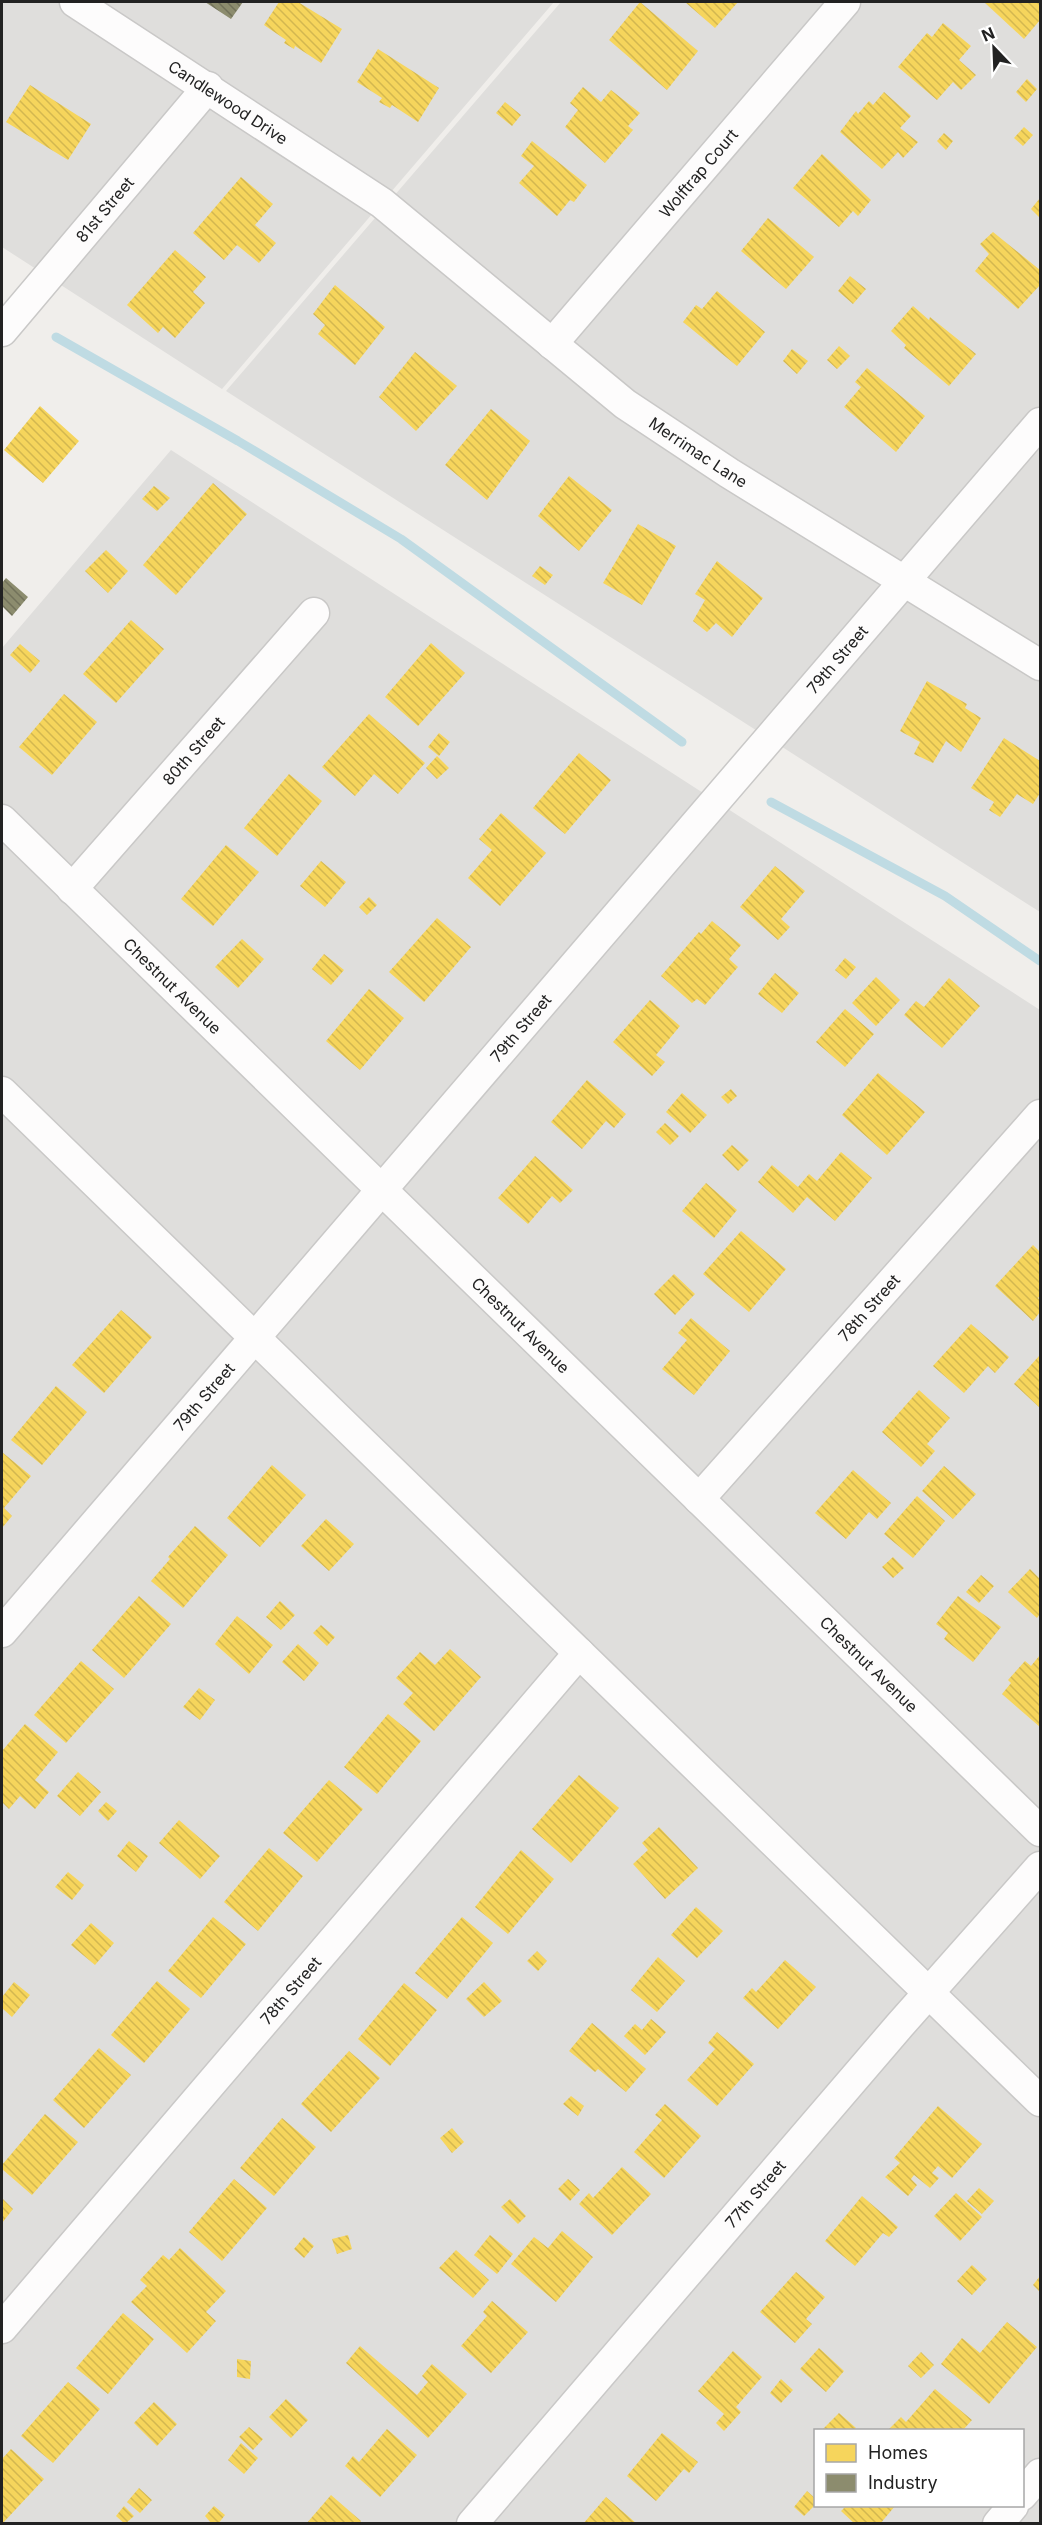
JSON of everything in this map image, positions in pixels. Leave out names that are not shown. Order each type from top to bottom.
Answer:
[{"type":"street","name":"Candlewood Drive","points":[[75,2],[382,203]]},
{"type":"street","name":"Wolftrap Court","points":[[552,344],[845,2]]},
{"type":"street","name":"81st Street","points":[[2,332],[208,87]]},
{"type":"street","name":"Merrimac Lane","points":[[382,203],[625,404],[719,467],[1041,665]]},
{"type":"street","name":"79th Street","points":[[2,1632],[1041,423]]},
{"type":"street","name":"80th Street","points":[[72,889],[314,613]]},
{"type":"street","name":"Chestnut Avenue","points":[[2,820],[1041,1831]]},
{"type":"street","points":[[2,1092],[1041,2101]]},
{"type":"street","name":"78th Street","points":[[699,1499],[1041,1115]]},
{"type":"street","name":"78th Street","points":[[2,2328],[579,1653]]},
{"type":"street","name":"77th Street","points":[[472,2523],[929,1993],[1041,1867]]},
{"type":"street","points":[[1024,2494],[1041,2474]]},
{"type":"street","points":[[998,2523],[1011,2507]]},
{"type":"shaded area","points":[[2,2],[554,2],[222,389],[2,247]]},
{"type":"shaded area","points":[[561,2],[1040,2],[1040,912],[226,391]]},
{"type":"shaded area","points":[[171,450],[1040,1010],[1040,2523],[2,2524],[2,648]]},
{"type":"building: Homes","points":[[279,2],[298,2],[342,29],[321,63],[295,46],[294,49],[284,43],[286,40],[264,25]]},
{"type":"building: Homes","points":[[640,2],[698,51],[667,90],[609,40]]},
{"type":"building: Homes","points":[[685,2],[738,2],[715,28]]},
{"type":"building: Homes","points":[[984,2],[1040,2],[1040,20],[1024,39]]},
{"type":"building: Homes","points":[[943,23],[971,46],[959,60],[976,75],[961,90],[953,82],[937,100],[898,67],[927,33],[932,37]]},
{"type":"building: Homes","points":[[378,49],[439,88],[418,122],[392,105],[390,108],[379,102],[382,98],[357,82]]},
{"type":"building: Homes","points":[[1027,79],[1037,89],[1026,102],[1016,92]]},
{"type":"building: Homes","points":[[30,85],[91,124],[68,160],[6,122]]},
{"type":"building: Homes","points":[[583,87],[601,102],[611,90],[640,113],[628,126],[633,130],[605,163],[565,127],[578,110],[570,103]]},
{"type":"building: Homes","points":[[884,92],[911,116],[900,128],[918,142],[903,158],[898,152],[882,169],[840,132],[856,111],[858,114],[869,101],[873,105]]},
{"type":"building: Homes","points":[[505,102],[521,115],[512,126],[496,113]]},
{"type":"building: Homes","points":[[1024,127],[1033,135],[1023,146],[1014,138]]},
{"type":"building: Homes","points":[[944,133],[953,141],[946,150],[937,141]]},
{"type":"building: Homes","points":[[532,141],[587,185],[574,202],[570,200],[557,216],[519,183],[534,166],[521,156]]},
{"type":"building: Homes","points":[[822,154],[871,200],[858,216],[853,211],[839,227],[793,188]]},
{"type":"building: Homes","points":[[241,177],[273,204],[255,225],[276,243],[259,263],[237,245],[224,260],[193,233]]},
{"type":"building: Homes","points":[[1040,198],[1040,218],[1031,209]]},
{"type":"building: Homes","points":[[768,218],[814,257],[786,289],[741,251]]},
{"type":"building: Homes","points":[[993,232],[1040,270],[1040,285],[1018,309],[975,271],[989,254],[980,244]]},
{"type":"building: Homes","points":[[175,250],[206,277],[193,292],[205,303],[175,338],[163,327],[158,333],[127,305]]},
{"type":"building: Homes","points":[[850,276],[866,289],[853,304],[838,291]]},
{"type":"building: Homes","points":[[335,285],[385,327],[355,365],[318,334],[325,325],[313,314]]},
{"type":"building: Homes","points":[[717,291],[765,332],[737,366],[683,322],[696,305],[702,309]]},
{"type":"building: Homes","points":[[913,306],[976,354],[949,386],[904,348],[906,345],[891,331]]},
{"type":"building: Homes","points":[[839,346],[850,356],[837,369],[827,360]]},
{"type":"building: Homes","points":[[792,349],[808,361],[797,374],[783,361]]},
{"type":"building: Homes","points":[[415,352],[457,386],[416,431],[379,397]]},
{"type":"building: Homes","points":[[867,368],[925,416],[896,452],[844,407],[861,387],[855,382]]},
{"type":"building: Homes","points":[[40,406],[79,441],[43,483],[4,450]]},
{"type":"building: Homes","points":[[491,409],[530,441],[487,500],[445,465]]},
{"type":"building: Homes","points":[[569,476],[612,510],[579,551],[538,516]]},
{"type":"building: Homes","points":[[213,483],[247,514],[176,595],[143,565]]},
{"type":"building: Homes","points":[[154,486],[170,498],[157,511],[142,499]]},
{"type":"building: Homes","points":[[638,524],[676,546],[642,605],[603,583]]},
{"type":"building: Homes","points":[[106,550],[128,571],[108,593],[85,571]]},
{"type":"building: Homes","points":[[717,561],[763,598],[732,637],[716,623],[707,632],[693,621],[705,600],[695,594]]},
{"type":"building: Homes","points":[[540,566],[553,575],[545,585],[532,576]]},
{"type":"building: Homes","points":[[131,620],[164,649],[116,703],[83,674]]},
{"type":"building: Homes","points":[[431,643],[465,673],[418,726],[385,697]]},
{"type":"building: Homes","points":[[20,644],[40,661],[30,673],[10,655]]},
{"type":"building: Homes","points":[[927,681],[967,704],[965,708],[981,718],[961,752],[946,741],[933,763],[914,754],[920,742],[900,731]]},
{"type":"building: Homes","points":[[64,694],[97,722],[52,775],[19,747]]},
{"type":"building: Homes","points":[[369,714],[425,763],[398,794],[374,774],[355,796],[322,767]]},
{"type":"building: Homes","points":[[439,733],[450,742],[439,756],[428,747]]},
{"type":"building: Homes","points":[[1004,738],[1040,761],[1040,793],[1033,804],[1017,794],[1000,817],[989,810],[994,802],[971,788]]},
{"type":"building: Homes","points":[[579,753],[611,780],[565,834],[533,808]]},
{"type":"building: Homes","points":[[437,756],[449,768],[437,779],[426,768]]},
{"type":"building: Homes","points":[[289,774],[322,801],[277,856],[244,828]]},
{"type":"building: Homes","points":[[501,813],[546,853],[500,906],[468,878],[492,850],[479,839]]},
{"type":"building: Homes","points":[[226,845],[259,872],[213,926],[181,899]]},
{"type":"building: Homes","points":[[321,861],[346,882],[325,907],[300,886]]},
{"type":"building: Homes","points":[[775,866],[805,891],[781,919],[790,927],[778,940],[740,907]]},
{"type":"building: Homes","points":[[369,897],[377,905],[367,915],[359,907]]},
{"type":"building: Homes","points":[[437,918],[471,947],[424,1002],[389,972]]},
{"type":"building: Homes","points":[[712,921],[741,945],[729,959],[738,967],[705,1005],[697,999],[692,1003],[661,976],[699,932],[701,934]]},
{"type":"building: Homes","points":[[242,939],[264,959],[238,988],[215,967]]},
{"type":"building: Homes","points":[[324,954],[344,970],[331,985],[312,969]]},
{"type":"building: Homes","points":[[845,958],[856,967],[846,979],[835,970]]},
{"type":"building: Homes","points":[[775,973],[799,993],[782,1013],[758,994]]},
{"type":"building: Homes","points":[[876,977],[900,1000],[876,1026],[852,1003]]},
{"type":"building: Homes","points":[[949,978],[980,1006],[942,1048],[904,1015],[916,1001],[924,1007]]},
{"type":"building: Homes","points":[[369,989],[404,1018],[360,1070],[326,1041]]},
{"type":"building: Homes","points":[[650,1000],[680,1026],[656,1055],[665,1062],[652,1076],[613,1042]]},
{"type":"building: Homes","points":[[845,1009],[874,1034],[845,1067],[816,1042]]},
{"type":"building: Homes","points":[[878,1073],[925,1112],[887,1155],[842,1115]]},
{"type":"building: Homes","points":[[587,1080],[626,1114],[614,1128],[606,1121],[582,1149],[551,1122]]},
{"type":"building: Homes","points":[[731,1089],[737,1096],[728,1104],[721,1097]]},
{"type":"building: Homes","points":[[682,1093],[707,1115],[690,1133],[666,1112]]},
{"type":"building: Homes","points":[[665,1123],[679,1136],[670,1145],[656,1132]]},
{"type":"building: Homes","points":[[732,1145],[749,1160],[738,1171],[722,1155]]},
{"type":"building: Homes","points":[[841,1152],[872,1178],[835,1221],[807,1197],[793,1213],[758,1182],[772,1165],[798,1187],[809,1174],[817,1181]]},
{"type":"building: Homes","points":[[535,1156],[573,1190],[560,1203],[552,1196],[528,1224],[498,1198]]},
{"type":"building: Homes","points":[[706,1183],[737,1210],[714,1238],[682,1211]]},
{"type":"building: Homes","points":[[741,1231],[786,1269],[749,1312],[703,1274]]},
{"type":"building: Homes","points":[[1033,1245],[1040,1252],[1040,1296],[1038,1298],[1040,1312],[1033,1321],[995,1286]]},
{"type":"building: Homes","points":[[674,1274],[695,1294],[675,1315],[654,1294]]},
{"type":"building: Homes","points":[[121,1310],[152,1337],[104,1393],[72,1365]]},
{"type":"building: Homes","points":[[691,1318],[730,1351],[694,1395],[662,1369],[687,1340],[678,1333]]},
{"type":"building: Homes","points":[[971,1324],[1009,1357],[995,1373],[988,1366],[964,1393],[933,1366]]},
{"type":"building: Homes","points":[[1039,1356],[1040,1358],[1040,1408],[1014,1384]]},
{"type":"building: Homes","points":[[56,1386],[87,1412],[42,1465],[11,1440]]},
{"type":"building: Homes","points":[[919,1390],[950,1418],[927,1444],[935,1451],[921,1467],[882,1432]]},
{"type":"building: Homes","points":[[2,1452],[31,1476],[4,1508],[12,1516],[2,1528]]},
{"type":"building: Homes","points":[[272,1465],[306,1495],[260,1547],[227,1518]]},
{"type":"building: Homes","points":[[944,1466],[976,1494],[953,1519],[922,1491]]},
{"type":"building: Homes","points":[[853,1470],[891,1503],[877,1519],[869,1512],[846,1539],[815,1513]]},
{"type":"building: Homes","points":[[917,1496],[945,1521],[913,1558],[884,1534]]},
{"type":"building: Homes","points":[[326,1519],[354,1544],[329,1571],[301,1546]]},
{"type":"building: Homes","points":[[195,1526],[228,1555],[183,1608],[151,1581]]},
{"type":"building: Homes","points":[[893,1557],[904,1568],[893,1578],[882,1567]]},
{"type":"building: Homes","points":[[1030,1569],[1040,1579],[1040,1614],[1037,1618],[1008,1592]]},
{"type":"building: Homes","points":[[981,1575],[994,1586],[979,1603],[966,1592]]},
{"type":"building: Homes","points":[[139,1596],[171,1624],[124,1678],[92,1650]]},
{"type":"building: Homes","points":[[958,1596],[1001,1627],[973,1662],[944,1639],[948,1633],[936,1624]]},
{"type":"building: Homes","points":[[280,1601],[295,1615],[281,1630],[266,1617]]},
{"type":"building: Homes","points":[[237,1616],[273,1645],[249,1674],[215,1644]]},
{"type":"building: Homes","points":[[321,1625],[335,1637],[327,1646],[313,1633]]},
{"type":"building: Homes","points":[[298,1644],[319,1663],[304,1681],[282,1662]]},
{"type":"building: Homes","points":[[450,1649],[481,1677],[434,1731],[403,1704],[413,1693],[396,1678],[420,1652],[435,1665]]},
{"type":"building: Homes","points":[[1040,1655],[1040,1727],[1002,1694],[1011,1683],[1008,1680],[1025,1661],[1031,1666]]},
{"type":"building: Homes","points":[[81,1661],[114,1689],[66,1743],[34,1715]]},
{"type":"building: Homes","points":[[199,1688],[215,1700],[200,1720],[183,1707]]},
{"type":"building: Homes","points":[[388,1714],[421,1741],[377,1794],[344,1767]]},
{"type":"building: Homes","points":[[25,1724],[58,1752],[35,1780],[49,1792],[35,1809],[20,1796],[9,1809],[2,1802],[2,1751]]},
{"type":"building: Homes","points":[[78,1772],[101,1792],[80,1816],[57,1796]]},
{"type":"building: Homes","points":[[579,1775],[619,1808],[571,1863],[532,1829]]},
{"type":"building: Homes","points":[[329,1780],[363,1809],[317,1862],[283,1833]]},
{"type":"building: Homes","points":[[106,1802],[117,1811],[108,1821],[98,1811]]},
{"type":"building: Homes","points":[[179,1820],[220,1856],[200,1879],[159,1843]]},
{"type":"building: Homes","points":[[659,1827],[698,1868],[665,1899],[633,1864],[648,1850],[642,1843]]},
{"type":"building: Homes","points":[[129,1841],[148,1856],[136,1872],[117,1856]]},
{"type":"building: Homes","points":[[269,1848],[303,1876],[258,1931],[224,1902]]},
{"type":"building: Homes","points":[[521,1850],[554,1879],[508,1934],[475,1907]]},
{"type":"building: Homes","points":[[68,1872],[84,1885],[72,1900],[55,1887]]},
{"type":"building: Homes","points":[[696,1907],[723,1931],[697,1958],[671,1935]]},
{"type":"building: Homes","points":[[213,1917],[246,1944],[201,1998],[168,1971]]},
{"type":"building: Homes","points":[[462,1917],[493,1943],[447,1999],[415,1973]]},
{"type":"building: Homes","points":[[91,1923],[114,1943],[95,1965],[71,1945]]},
{"type":"building: Homes","points":[[537,1951],[547,1961],[538,1971],[527,1961]]},
{"type":"building: Homes","points":[[658,1957],[685,1981],[657,2012],[631,1990]]},
{"type":"building: Homes","points":[[785,1960],[816,1987],[778,2029],[743,1998],[752,1988],[756,1992]]},
{"type":"building: Homes","points":[[157,1981],[190,2009],[144,2063],[111,2035]]},
{"type":"building: Homes","points":[[14,1982],[30,1995],[12,2017],[2,2008],[2,1997]]},
{"type":"building: Homes","points":[[484,1982],[502,2001],[484,2017],[466,1999]]},
{"type":"building: Homes","points":[[404,1983],[437,2010],[390,2066],[358,2039]]},
{"type":"building: Homes","points":[[651,2019],[666,2032],[645,2055],[624,2036],[635,2024],[642,2030]]},
{"type":"building: Homes","points":[[592,2023],[646,2069],[626,2092],[598,2069],[595,2072],[569,2051]]},
{"type":"building: Homes","points":[[717,2032],[754,2064],[717,2106],[687,2080],[715,2049],[708,2043]]},
{"type":"building: Homes","points":[[99,2048],[131,2075],[84,2128],[53,2100]]},
{"type":"building: Homes","points":[[349,2051],[380,2078],[331,2132],[301,2104]]},
{"type":"building: Homes","points":[[571,2096],[584,2106],[578,2116],[563,2104]]},
{"type":"building: Homes","points":[[665,2104],[701,2136],[664,2178],[634,2152],[662,2120],[655,2115]]},
{"type":"building: Homes","points":[[938,2106],[982,2144],[952,2178],[938,2166],[932,2173],[939,2178],[930,2188],[914,2175],[911,2179],[917,2185],[908,2196],[885,2177],[900,2163],[894,2158]]},
{"type":"building: Homes","points":[[45,2114],[78,2142],[32,2195],[2,2169],[2,2165]]},
{"type":"building: Homes","points":[[282,2118],[316,2147],[274,2196],[240,2168]]},
{"type":"building: Homes","points":[[452,2128],[464,2142],[452,2153],[440,2138]]},
{"type":"building: Homes","points":[[622,2167],[651,2194],[612,2235],[579,2204],[589,2193],[593,2198]]},
{"type":"building: Homes","points":[[234,2179],[267,2208],[222,2261],[189,2232]]},
{"type":"building: Homes","points":[[568,2179],[580,2190],[570,2201],[558,2189]]},
{"type":"building: Homes","points":[[979,2188],[994,2201],[982,2214],[967,2201]]},
{"type":"building: Homes","points":[[956,2193],[982,2217],[960,2241],[934,2216]]},
{"type":"building: Homes","points":[[862,2196],[898,2227],[889,2237],[883,2233],[855,2266],[825,2241]]},
{"type":"building: Homes","points":[[2,2198],[13,2209],[2,2223]]},
{"type":"building: Homes","points":[[510,2199],[526,2216],[518,2224],[501,2207]]},
{"type":"building: Homes","points":[[562,2231],[593,2257],[556,2302],[511,2264],[534,2237],[548,2248]]},
{"type":"building: Homes","points":[[348,2235],[352,2249],[337,2254],[332,2239]]},
{"type":"building: Homes","points":[[490,2235],[513,2254],[497,2274],[474,2255]]},
{"type":"building: Homes","points":[[304,2237],[314,2246],[304,2258],[294,2249]]},
{"type":"building: Homes","points":[[180,2248],[226,2291],[206,2312],[216,2321],[187,2353],[131,2302],[147,2286],[140,2280],[163,2255],[169,2260]]},
{"type":"building: Homes","points":[[456,2250],[489,2280],[473,2298],[439,2268]]},
{"type":"building: Homes","points":[[972,2265],[987,2279],[972,2295],[957,2281]]},
{"type":"building: Homes","points":[[796,2272],[825,2297],[806,2319],[812,2324],[795,2343],[760,2312]]},
{"type":"building: Homes","points":[[1040,2276],[1040,2292],[1033,2285]]},
{"type":"building: Homes","points":[[492,2301],[528,2332],[491,2373],[461,2346],[487,2316],[483,2312]]},
{"type":"building: Homes","points":[[123,2313],[154,2339],[108,2394],[76,2368]]},
{"type":"building: Homes","points":[[1007,2322],[1037,2347],[989,2404],[941,2364],[962,2338],[980,2353]]},
{"type":"building: Homes","points":[[360,2346],[417,2395],[428,2382],[422,2376],[432,2364],[467,2394],[428,2438],[346,2363]]},
{"type":"building: Homes","points":[[819,2348],[844,2371],[826,2392],[800,2369]]},
{"type":"building: Homes","points":[[733,2351],[762,2377],[736,2407],[741,2412],[724,2431],[716,2423],[724,2414],[698,2391]]},
{"type":"building: Homes","points":[[921,2352],[934,2365],[921,2378],[908,2366]]},
{"type":"building: Homes","points":[[237,2359],[251,2361],[250,2379],[237,2377]]},
{"type":"building: Homes","points":[[781,2379],[793,2390],[781,2403],[770,2393]]},
{"type":"building: Homes","points":[[68,2382],[100,2409],[53,2463],[21,2436]]},
{"type":"building: Homes","points":[[935,2389],[972,2420],[964,2429],[889,2429],[901,2417],[906,2422]]},
{"type":"building: Homes","points":[[286,2399],[308,2420],[291,2438],[269,2417]]},
{"type":"building: Homes","points":[[154,2402],[177,2424],[157,2446],[134,2423]]},
{"type":"building: Homes","points":[[839,2413],[856,2428],[855,2429],[823,2429]]},
{"type":"building: Homes","points":[[249,2427],[263,2439],[253,2450],[239,2437]]},
{"type":"building: Homes","points":[[387,2429],[417,2455],[380,2497],[345,2466],[353,2456],[359,2462]]},
{"type":"building: Homes","points":[[662,2433],[698,2462],[689,2473],[684,2469],[656,2501],[627,2476]]},
{"type":"building: Homes","points":[[241,2443],[258,2458],[244,2474],[228,2460]]},
{"type":"building: Homes","points":[[11,2449],[44,2479],[2,2524],[2,2459]]},
{"type":"building: Homes","points":[[139,2488],[152,2500],[140,2513],[127,2502]]},
{"type":"building: Homes","points":[[807,2491],[814,2497],[814,2506],[804,2516],[794,2507]]},
{"type":"building: Homes","points":[[331,2495],[361,2521],[359,2524],[306,2524]]},
{"type":"building: Homes","points":[[606,2497],[637,2524],[583,2524]]},
{"type":"building: Homes","points":[[124,2506],[134,2516],[125,2524],[116,2516]]},
{"type":"building: Homes","points":[[214,2506],[225,2515],[218,2524],[212,2524],[205,2516]]},
{"type":"building: Homes","points":[[845,2507],[894,2507],[880,2524],[855,2524],[841,2511]]},
{"type":"building: Industry","points":[[205,2],[243,2],[231,19]]},
{"type":"building: Industry","points":[[6,578],[28,597],[12,616],[2,606],[2,583]]},
{"type":"waterway","points":[[56,337],[238,441],[401,539],[682,742]]},
{"type":"waterway","points":[[771,802],[945,896],[1040,961]]}]
